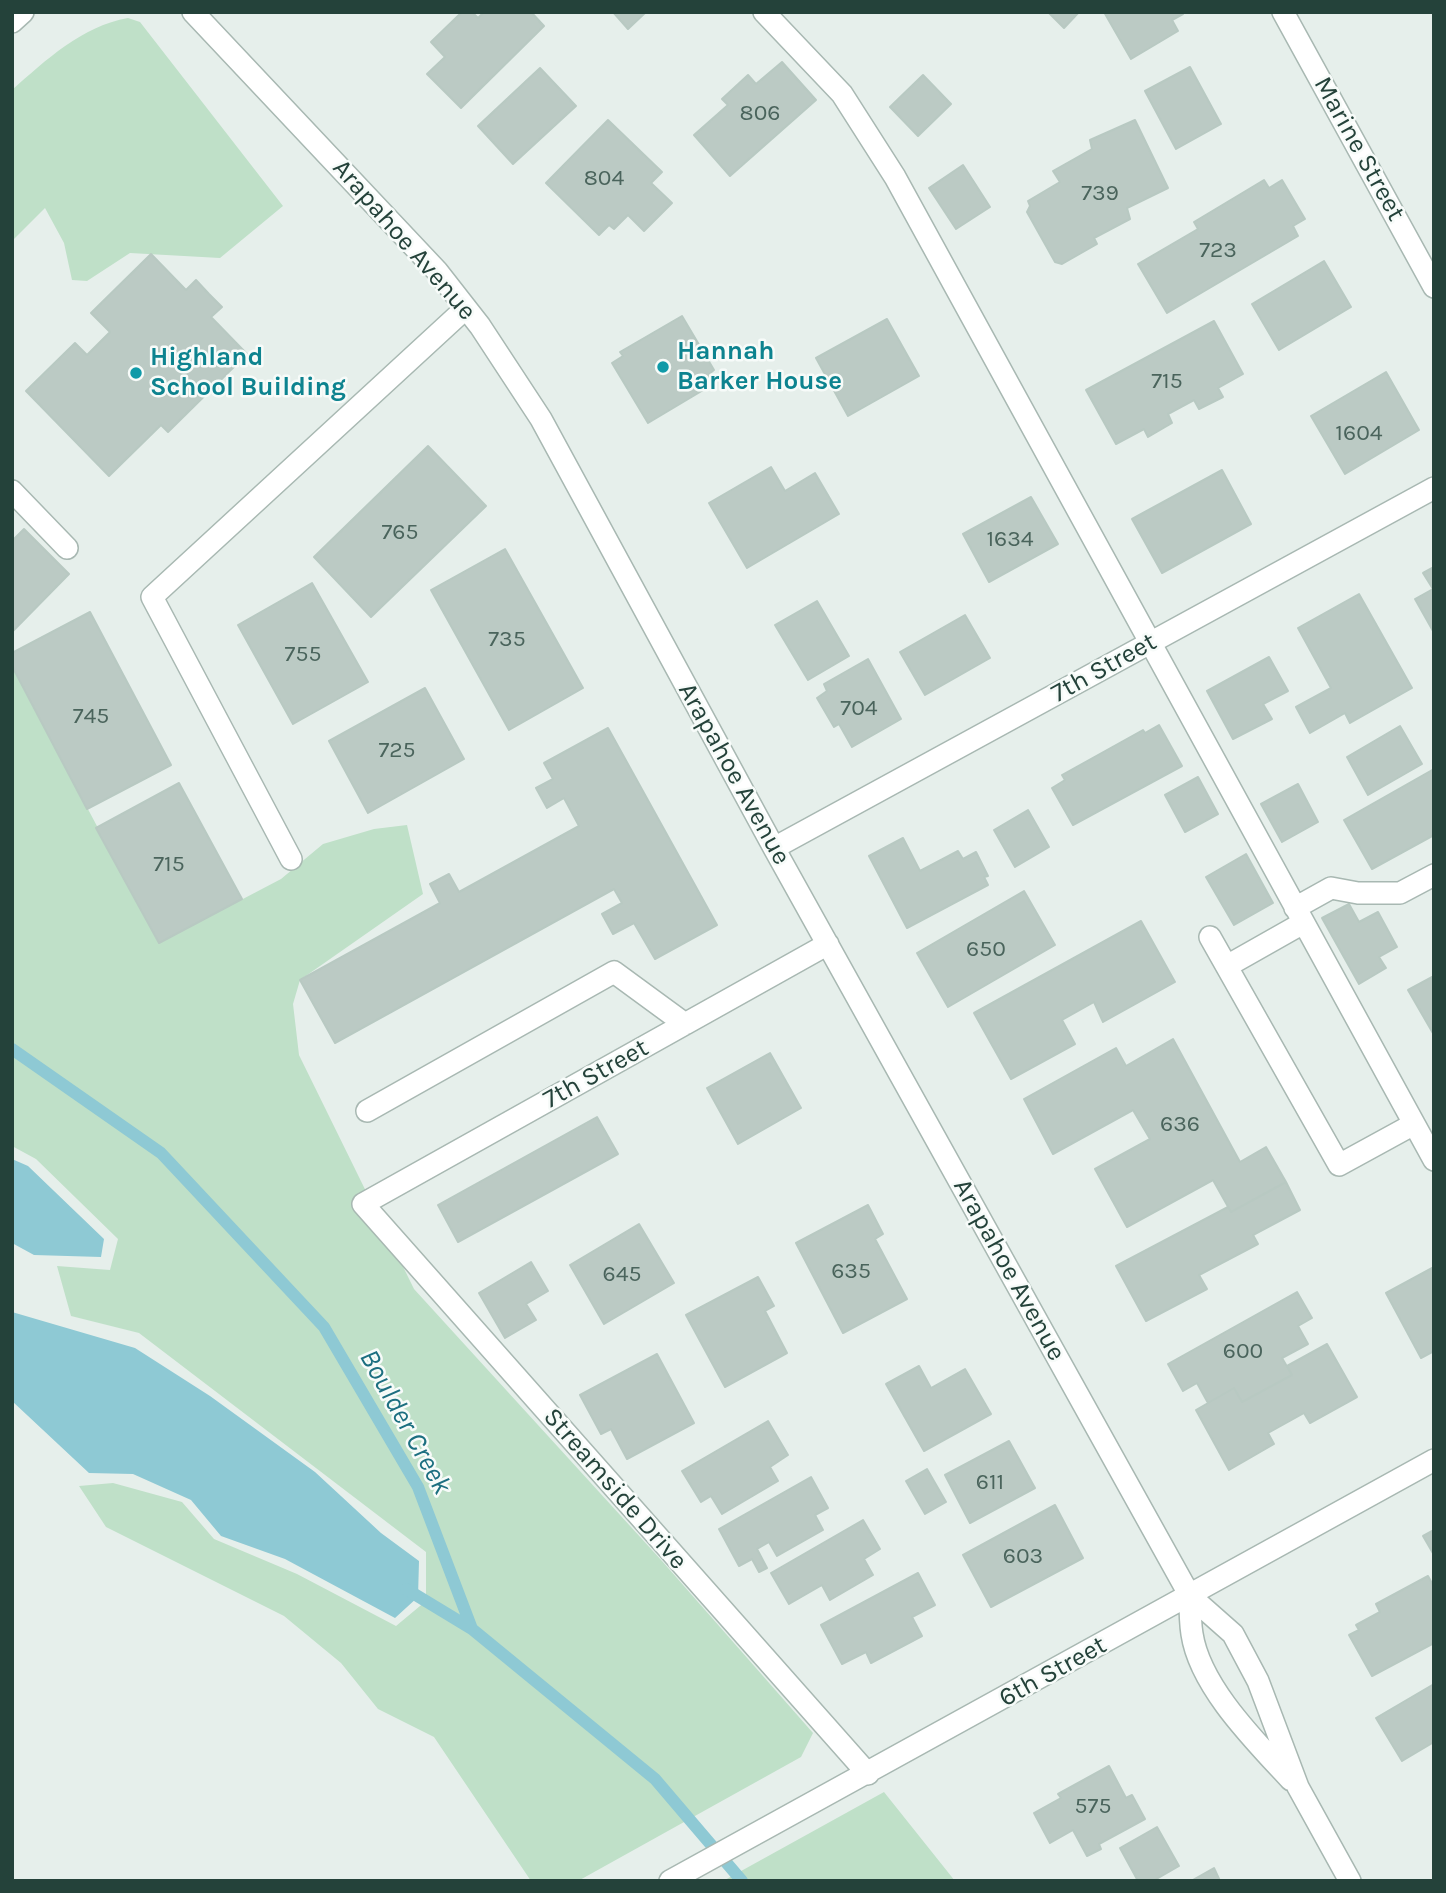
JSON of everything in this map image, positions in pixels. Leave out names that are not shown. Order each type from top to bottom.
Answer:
[{"type":"street","points":[[12,22],[23,12]]},
{"type":"street","name":"Arapahoe Avenue","points":[[193,12],[386,214],[466,308],[541,419],[774,848],[1190,1597],[1233,1634],[1258,1681],[1298,1787],[1350,1881]]},
{"type":"street","points":[[764,12],[842,94],[895,177],[1148,643],[1434,1160]]},
{"type":"street","name":"Marine Street","points":[[1283,12],[1434,287]]},
{"type":"street","points":[[290,859],[152,597],[466,308]]},
{"type":"street","name":"7th Street","points":[[774,848],[1434,488]]},
{"type":"street","points":[[12,491],[68,548]]},
{"type":"street","points":[[1227,966],[1299,915],[1331,888],[1358,893],[1400,893],[1434,875]]},
{"type":"street","points":[[1210,937],[1339,1165],[1414,1124]]},
{"type":"street","name":"7th Street","points":[[363,1204],[828,944]]},
{"type":"street","points":[[367,1111],[614,972],[685,1024]]},
{"type":"street","name":"Streamside Drive","points":[[363,1204],[868,1774]]},
{"type":"street","name":"6th Street","points":[[670,1881],[1190,1597],[1434,1460]]},
{"type":"street","name":"Arapahoe Avenue","points":[[1190,1597],[1195,1647],[1222,1699],[1236,1720],[1298,1787]]},
{"type":"green space","points":[[128,18],[140,22],[283,206],[220,258],[130,253],[87,281],[72,280],[64,243],[45,208],[12,241],[12,90],[80,36],[111,22]]},
{"type":"green space","points":[[12,666],[159,943],[281,879],[323,844],[374,829],[407,825],[423,894],[300,980],[293,1004],[299,1055],[414,1289],[662,1561],[813,1733],[801,1757],[578,1881],[531,1881],[434,1737],[378,1709],[341,1663],[284,1616],[106,1527],[79,1486],[113,1483],[182,1502],[214,1539],[297,1574],[396,1626],[426,1601],[426,1552],[139,1333],[71,1316],[57,1266],[110,1270],[118,1239],[36,1159],[12,1146]]},
{"type":"green space","points":[[884,1792],[955,1881],[723,1881]]},
{"type":"water","points":[[12,1159],[28,1166],[104,1239],[101,1257],[34,1255],[12,1243]]},
{"type":"water","points":[[12,1312],[135,1348],[210,1396],[315,1472],[381,1533],[419,1561],[418,1597],[395,1618],[285,1559],[221,1536],[191,1500],[133,1474],[89,1473],[12,1401]]},
{"type":"building","points":[[462,12],[472,12],[478,18],[484,12],[531,12],[544,26],[461,108],[427,74],[445,57],[431,42]]},
{"type":"building","points":[[613,12],[646,12],[628,29]]},
{"type":"building","points":[[1048,12],[1079,12],[1064,28]]},
{"type":"building","points":[[1104,12],[1183,14],[1172,20],[1178,31],[1131,59]]},
{"type":"building","points":[[782,62],[816,100],[730,176],[694,135],[728,105],[722,99],[748,75],[756,84]]},
{"type":"building","points":[[1190,67],[1221,124],[1176,149],[1145,91]]},
{"type":"building","points":[[540,68],[576,106],[513,164],[478,126]]},
{"type":"building","points":[[923,75],[951,104],[918,136],[890,107]]},
{"type":"building","points":[[608,120],[662,172],[651,183],[672,203],[644,231],[628,215],[614,229],[609,225],[599,235],[546,183]]},
{"type":"building","points":[[1135,120],[1168,188],[1127,208],[1130,219],[1094,238],[1097,244],[1062,264],[1055,262],[1027,212],[1030,206],[1028,201],[1060,182],[1053,171],[1092,149],[1090,140]]},
{"type":"building","points":[[963,165],[990,207],[956,229],[929,188]]},
{"type":"building","points":[[1264,180],[1269,188],[1282,180],[1305,219],[1293,226],[1298,236],[1167,313],[1138,264],[1198,229],[1194,222]]},
{"type":"building","name":"Highland School Building","points":[[151,254],[186,290],[196,280],[222,307],[211,317],[247,354],[168,432],[161,425],[109,476],[26,391],[75,343],[87,355],[110,332],[91,313]]},
{"type":"building","points":[[1324,261],[1351,307],[1279,350],[1252,304]]},
{"type":"building","name":"Hannah Barker House","points":[[682,316],[714,370],[709,374],[715,383],[648,423],[612,363],[623,356],[620,352]]},
{"type":"building","points":[[887,319],[919,376],[848,416],[816,358]]},
{"type":"building","points":[[1214,321],[1243,374],[1218,388],[1223,397],[1199,409],[1194,400],[1168,414],[1172,423],[1148,437],[1144,429],[1116,444],[1086,390]]},
{"type":"building","points":[[1386,372],[1419,430],[1345,474],[1311,416]]},
{"type":"building","points":[[428,446],[486,506],[371,617],[314,557]]},
{"type":"building","points":[[771,467],[785,491],[815,473],[839,514],[747,568],[709,503]]},
{"type":"building","points":[[1222,470],[1251,524],[1162,573],[1132,519]]},
{"type":"building","points":[[1031,497],[1058,544],[989,582],[963,534]]},
{"type":"building","points":[[24,529],[69,574],[12,632],[12,541]]},
{"type":"building","points":[[505,549],[583,688],[509,730],[431,590]]},
{"type":"building","points":[[1434,567],[1433,631],[1415,599],[1433,589],[1423,573]]},
{"type":"building","points":[[312,583],[368,682],[293,724],[238,625]]},
{"type":"building","points":[[1359,594],[1412,688],[1350,723],[1345,713],[1310,733],[1296,707],[1331,688],[1298,628]]},
{"type":"building","points":[[817,601],[849,656],[808,680],[775,625]]},
{"type":"building","points":[[90,612],[171,765],[87,809],[12,666],[12,653]]},
{"type":"building","points":[[965,615],[990,658],[925,695],[900,652]]},
{"type":"building","points":[[1269,657],[1288,691],[1263,704],[1272,719],[1233,739],[1207,691]]},
{"type":"building","points":[[868,659],[901,719],[852,747],[839,724],[834,727],[817,698],[827,691],[824,684]]},
{"type":"building","points":[[425,688],[464,759],[368,813],[329,741]]},
{"type":"building","points":[[1159,725],[1182,766],[1073,825],[1052,788],[1065,780],[1062,775],[1143,730],[1145,733]]},
{"type":"building","points":[[1400,726],[1422,764],[1368,795],[1347,757]]},
{"type":"building","points":[[608,728],[717,925],[655,959],[634,923],[613,934],[602,914],[622,903],[614,889],[335,1043],[300,980],[440,903],[430,884],[449,874],[459,892],[579,826],[564,798],[547,808],[536,788],[553,779],[544,763]]},
{"type":"building","points":[[1434,769],[1434,835],[1372,869],[1344,820]]},
{"type":"building","points":[[1198,777],[1218,814],[1185,832],[1165,795]]},
{"type":"building","points":[[179,783],[242,899],[159,943],[96,828]]},
{"type":"building","points":[[1298,784],[1318,822],[1282,842],[1261,804]]},
{"type":"building","points":[[1028,810],[1049,847],[1015,867],[994,830]]},
{"type":"building","points":[[903,838],[920,871],[958,851],[963,859],[976,852],[988,876],[984,877],[988,885],[907,928],[869,856]]},
{"type":"building","points":[[1246,854],[1273,903],[1234,925],[1206,877]]},
{"type":"building","points":[[1024,891],[1055,945],[948,1007],[917,953]]},
{"type":"building","points":[[1349,904],[1359,922],[1378,912],[1397,947],[1379,957],[1386,968],[1359,984],[1322,918]]},
{"type":"building","points":[[1141,921],[1175,982],[1103,1022],[1094,1002],[1062,1020],[1075,1044],[1011,1079],[974,1013]]},
{"type":"building","points":[[1434,976],[1434,1035],[1408,990]]},
{"type":"building","points":[[1173,1039],[1240,1162],[1266,1147],[1286,1182],[1231,1212],[1213,1180],[1127,1227],[1095,1169],[1150,1139],[1133,1110],[1053,1154],[1024,1099],[1116,1048],[1126,1066]]},
{"type":"building","points":[[770,1053],[801,1108],[738,1144],[707,1088]]},
{"type":"building","points":[[597,1117],[618,1154],[458,1242],[438,1205]]},
{"type":"building","points":[[1286,1182],[1300,1210],[1253,1235],[1258,1244],[1199,1275],[1207,1289],[1146,1321],[1116,1266],[1228,1207],[1231,1212]]},
{"type":"building","points":[[868,1205],[883,1234],[875,1239],[907,1299],[843,1333],[796,1243]]},
{"type":"building","points":[[639,1224],[674,1283],[604,1324],[570,1265]]},
{"type":"building","points":[[531,1262],[548,1291],[526,1304],[536,1320],[505,1338],[479,1293]]},
{"type":"building","points":[[1434,1267],[1434,1351],[1421,1358],[1386,1293]]},
{"type":"building","points":[[758,1277],[774,1306],[765,1311],[787,1353],[725,1387],[686,1315]]},
{"type":"building","points":[[1297,1292],[1312,1318],[1298,1326],[1308,1344],[1282,1358],[1292,1375],[1242,1402],[1234,1388],[1208,1403],[1197,1383],[1183,1391],[1168,1364]]},
{"type":"building","points":[[1327,1344],[1357,1397],[1310,1423],[1304,1413],[1268,1433],[1274,1444],[1229,1470],[1196,1410],[1234,1388],[1242,1402],[1292,1375],[1287,1366]]},
{"type":"building","points":[[657,1354],[694,1423],[627,1459],[611,1429],[601,1434],[580,1395]]},
{"type":"building","points":[[919,1366],[931,1388],[965,1369],[991,1414],[924,1451],[886,1384]]},
{"type":"building","points":[[768,1421],[788,1455],[770,1467],[778,1481],[722,1514],[711,1496],[701,1502],[682,1471]]},
{"type":"building","points":[[1009,1441],[1035,1488],[970,1523],[945,1475]]},
{"type":"building","points":[[927,1469],[946,1502],[925,1514],[906,1481]]},
{"type":"building","points":[[811,1477],[828,1508],[815,1515],[823,1530],[777,1556],[769,1542],[757,1549],[767,1568],[759,1572],[752,1559],[739,1566],[719,1529]]},
{"type":"building","points":[[1055,1505],[1083,1558],[991,1607],[963,1555]]},
{"type":"building","points":[[863,1520],[880,1549],[864,1559],[873,1575],[830,1600],[822,1585],[789,1604],[771,1573]]},
{"type":"building","points":[[1434,1530],[1434,1555],[1423,1536]]},
{"type":"building","points":[[918,1573],[935,1605],[912,1617],[922,1636],[871,1663],[866,1652],[842,1664],[821,1625]]},
{"type":"building","points":[[1428,1576],[1434,1587],[1434,1643],[1372,1676],[1349,1635],[1359,1630],[1356,1625],[1380,1612],[1376,1604]]},
{"type":"building","points":[[1434,1684],[1434,1742],[1402,1761],[1376,1718]]},
{"type":"building","points":[[1109,1766],[1126,1798],[1132,1795],[1145,1819],[1099,1844],[1101,1849],[1087,1856],[1073,1830],[1050,1843],[1034,1813],[1061,1798],[1058,1794]]},
{"type":"building","points":[[1157,1827],[1179,1866],[1153,1881],[1138,1881],[1120,1848]]},
{"type":"building","points":[[1214,1868],[1220,1881],[1191,1881]]},
{"type":"waterway","name":"Boulder Creek","points":[[12,1049],[161,1153],[324,1327],[418,1487],[472,1629],[655,1779],[742,1881]]},
{"type":"waterway","points":[[406,1589],[472,1629]]},
{"type":"place","name":"Hannah Barker House","points":[[663,367]]},
{"type":"place","name":"Highland School Building","points":[[136,373]]}]
